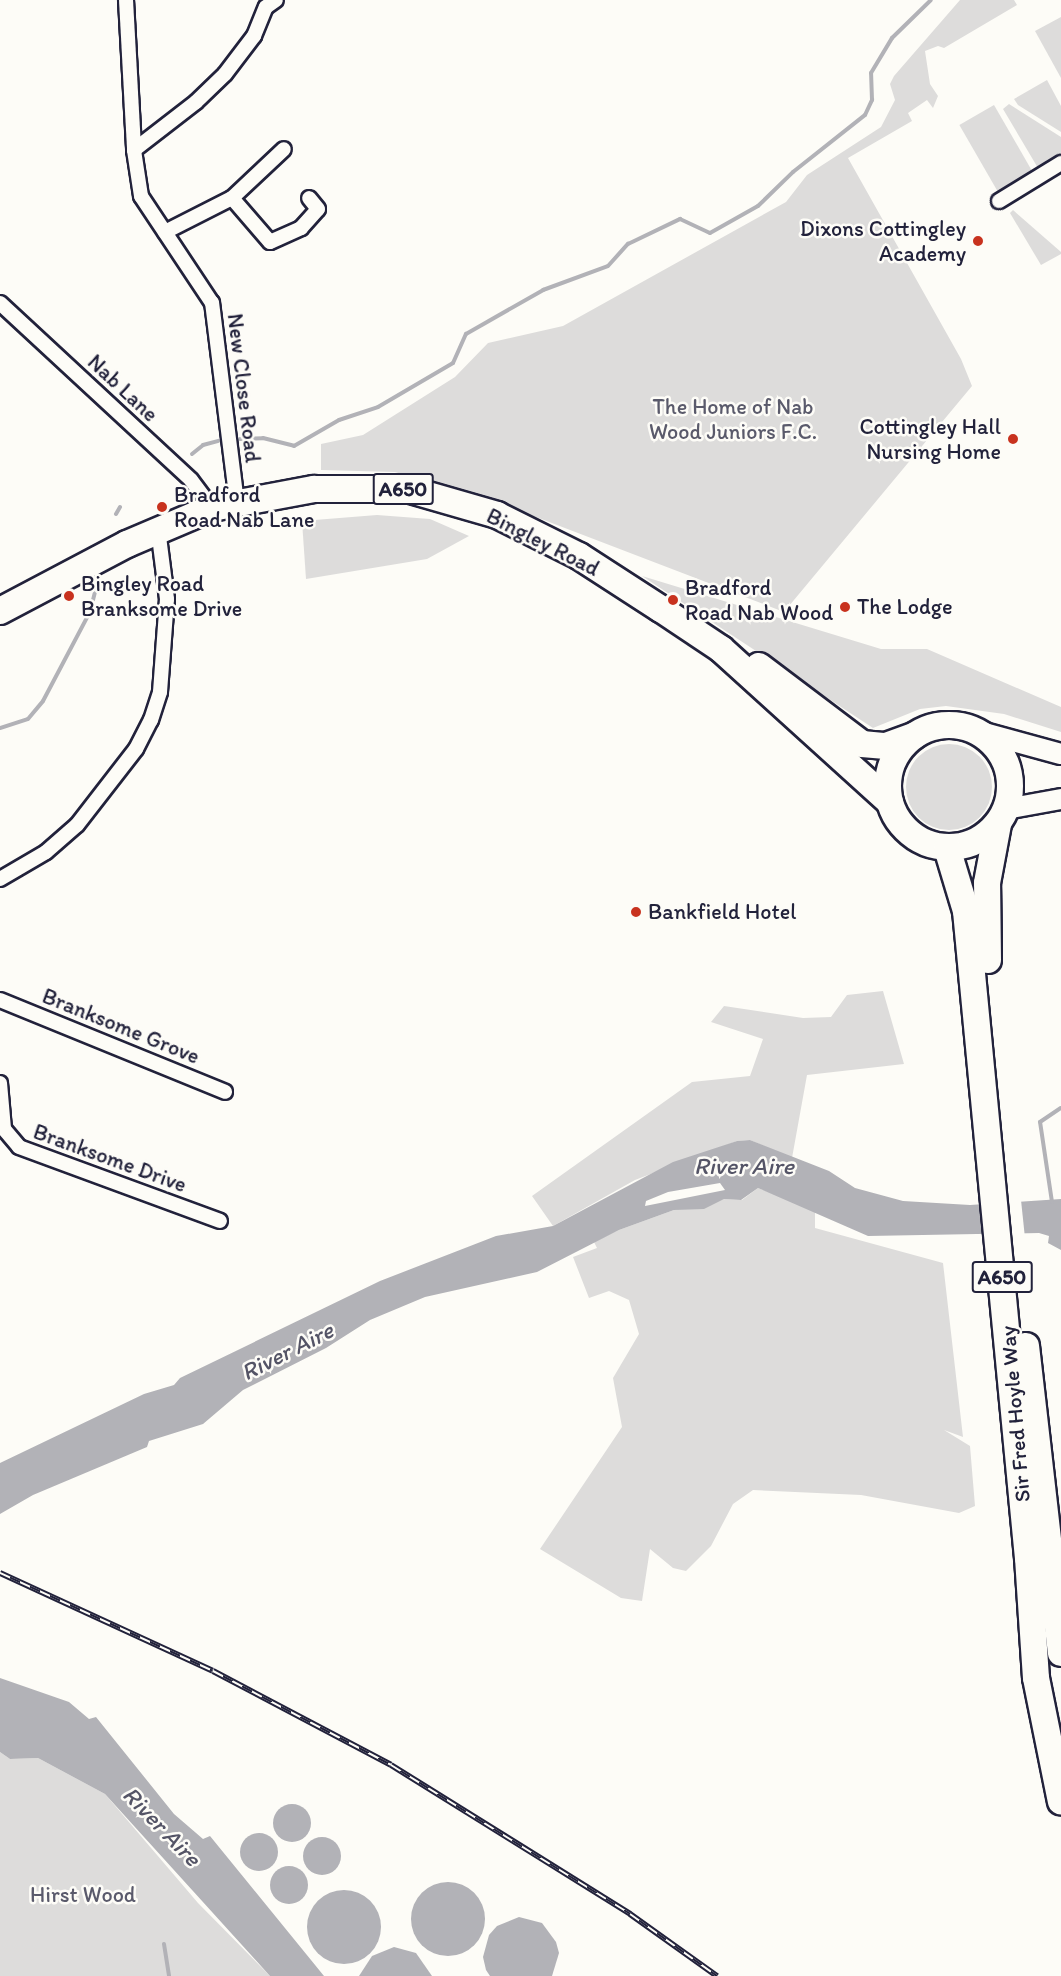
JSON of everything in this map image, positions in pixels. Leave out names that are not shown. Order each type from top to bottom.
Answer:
[{"type":"highway","name":"Bingley Road","points":[[0,611],[158,529],[212,508],[314,489],[407,489],[497,514],[579,556],[721,649],[890,802]]},
{"type":"highway","name":"A650","points":[[721,649],[766,670],[862,744],[886,746],[932,728],[953,725],[973,730],[990,741],[1006,764],[1011,790],[1002,816]]},
{"type":"highway","points":[[890,802],[891,765],[914,736]]},
{"type":"highway","name":"A650","points":[[890,802],[898,820],[911,834],[947,848]]},
{"type":"highway","points":[[947,848],[966,845],[984,837],[1002,816]]},
{"type":"highway","name":"Sir Fred Hoyle Way","points":[[984,996],[989,865],[1002,816]]},
{"type":"highway","name":"Sir Fred Hoyle Way","points":[[947,848],[964,896],[984,996],[1012,1226],[1040,1557],[1036,1678],[1061,1802]]},
{"type":"highway","name":"Sir Fred Hoyle Way","points":[[1040,1557],[1061,1653]]},
{"type":"main road","points":[[973,730],[1061,754]]},
{"type":"main road","points":[[1002,816],[1061,799]]},
{"type":"street","name":"New Close Road","points":[[126,0],[134,150],[141,196],[212,303],[237,503]]},
{"type":"street","points":[[134,150],[196,102],[225,74],[254,36],[269,2]]},
{"type":"street","points":[[165,232],[232,198],[284,149]]},
{"type":"street","points":[[999,201],[1061,163]]},
{"type":"street","points":[[232,198],[270,242],[301,228],[318,209],[309,198]]},
{"type":"street","name":"Nab Lane","points":[[0,303],[191,480],[212,508]]},
{"type":"street","points":[[0,879],[46,852],[76,825],[136,749],[151,720],[160,692],[167,599],[158,529]]},
{"type":"street","name":"Branksome Grove","points":[[0,1000],[225,1092]]},
{"type":"street","name":"Branksome Drive","points":[[0,1083],[4,1130],[19,1147],[220,1221]]},
{"type":"green space","name":"The Home of Nab Wood Juniors F.C.","points":[[960,0],[1014,0],[1017,5],[944,48],[938,46],[925,51],[930,84],[938,96],[933,108],[927,100],[908,113],[912,121],[848,158],[961,359],[972,386],[784,612],[497,502],[395,472],[321,470],[321,444],[363,435],[455,377],[488,343],[563,326],[786,202],[807,175],[881,127],[895,100],[890,84],[894,76]]},
{"type":"green space","points":[[1061,17],[1061,78],[1035,31]]},
{"type":"green space","points":[[1047,80],[1061,106],[1061,132],[1018,105],[1014,99]]},
{"type":"green space","points":[[1009,104],[1061,137],[1061,155],[1038,168],[1003,109]]},
{"type":"green space","points":[[994,105],[1032,172],[998,192],[959,125]]},
{"type":"green space","points":[[1013,210],[1061,254],[1041,265],[1010,213]]},
{"type":"green space","points":[[377,515],[430,519],[469,536],[427,559],[306,579],[302,521]]},
{"type":"green space","points":[[642,576],[881,649],[927,649],[1061,707],[1061,732],[1004,714],[946,706],[920,709],[873,728]]},
{"type":"green space","points":[[949,744],[966,747],[980,756],[989,770],[992,787],[989,804],[980,818],[966,827],[949,830],[932,827],[918,818],[909,804],[906,787],[909,770],[918,756],[932,747]]},
{"type":"green space","points":[[883,991],[904,1064],[807,1075],[792,1158],[750,1140],[737,1141],[635,1180],[553,1226],[532,1196],[692,1082],[750,1076],[763,1039],[711,1022],[724,1006],[803,1018],[831,1017],[847,995]]},
{"type":"green space","points":[[758,1188],[815,1210],[815,1228],[943,1263],[963,1437],[944,1430],[970,1446],[975,1506],[959,1513],[861,1495],[753,1490],[733,1504],[711,1546],[686,1571],[673,1568],[650,1549],[642,1601],[621,1598],[540,1549],[622,1427],[613,1378],[639,1334],[629,1300],[609,1291],[589,1298],[573,1257],[597,1248],[594,1242],[619,1230],[674,1210],[724,1199],[742,1200]]},
{"type":"green space","name":"Hirst Wood","points":[[0,1752],[10,1759],[38,1758],[105,1794],[198,1903],[270,1976],[0,1976]]},
{"type":"water","name":"River Aire","points":[[750,1140],[829,1171],[855,1188],[903,1201],[970,1205],[1061,1199],[1061,1250],[1048,1243],[1049,1236],[1039,1233],[868,1236],[758,1188],[741,1200],[724,1199],[704,1209],[674,1210],[619,1230],[537,1272],[425,1297],[370,1320],[326,1348],[243,1390],[203,1424],[149,1441],[147,1447],[33,1495],[0,1514],[0,1463],[144,1394],[174,1385],[180,1378],[380,1281],[496,1236],[553,1226],[673,1162],[737,1141]],"holes":[[[720,1183],[725,1190],[645,1206],[646,1201],[668,1192]]]},
{"type":"water","name":"River Aire","points":[[0,1678],[69,1702],[89,1719],[96,1717],[174,1814],[203,1839],[210,1836],[324,1976],[270,1976],[105,1794],[38,1758],[10,1759],[0,1752]]},
{"type":"water","points":[[292,1804],[305,1810],[311,1823],[305,1836],[292,1842],[279,1836],[273,1823],[279,1810]]},
{"type":"water","points":[[259,1833],[272,1839],[278,1852],[272,1865],[259,1871],[246,1865],[240,1852],[246,1839]]},
{"type":"water","points":[[322,1837],[335,1843],[341,1856],[335,1869],[322,1875],[309,1869],[303,1856],[309,1843]]},
{"type":"water","points":[[289,1866],[302,1872],[308,1885],[302,1898],[289,1904],[276,1898],[270,1885],[276,1872]]},
{"type":"water","points":[[441,1882],[455,1882],[469,1888],[479,1898],[485,1912],[485,1926],[479,1940],[469,1950],[455,1956],[441,1956],[427,1950],[417,1940],[411,1926],[411,1912],[417,1898],[427,1888]]},
{"type":"water","points":[[337,1890],[351,1890],[365,1896],[375,1906],[381,1920],[381,1934],[375,1948],[365,1958],[351,1964],[337,1964],[323,1958],[313,1948],[307,1934],[307,1920],[313,1906],[323,1896]]},
{"type":"water","points":[[519,1917],[542,1923],[556,1942],[559,1953],[552,1976],[490,1976],[486,1970],[483,1957],[489,1935],[497,1926]]},
{"type":"water","points":[[394,1947],[416,1953],[432,1976],[359,1976],[372,1956]]},
{"type":"pier","points":[[1021,1200],[1025,1236],[990,1239],[986,1204]]},
{"type":"waterway","points":[[240,439],[263,438],[294,446],[339,420],[378,407],[453,363],[466,334],[543,290],[608,266],[628,244],[680,219],[710,233],[758,206],[793,172],[865,115],[872,100],[871,73],[892,38],[931,0]]},
{"type":"waterway","points":[[192,454],[203,445],[218,441]]},
{"type":"waterway","points":[[116,514],[120,507]]},
{"type":"waterway","points":[[0,728],[28,719],[43,701],[90,612],[97,584]]},
{"type":"waterway","points":[[1052,1202],[1040,1122],[1061,1108]]},
{"type":"waterway","points":[[164,1944],[169,1976]]},
{"type":"railway","points":[[0,1573],[213,1671],[391,1765],[630,1914],[717,1976]]},
{"type":"place","name":"Dixons Cottingley Academy","points":[[978,241]]},
{"type":"place","name":"Cottingley Hall Nursing Home","points":[[1013,439]]},
{"type":"place","name":"Bradford Road Nab Lane","points":[[162,507]]},
{"type":"place","name":"Bingley Road Branksome Drive","points":[[69,596]]},
{"type":"place","name":"Bradford Road Nab Wood","points":[[673,600]]},
{"type":"place","name":"The Lodge","points":[[845,607]]},
{"type":"place","name":"Bankfield Hotel","points":[[636,912]]}]
